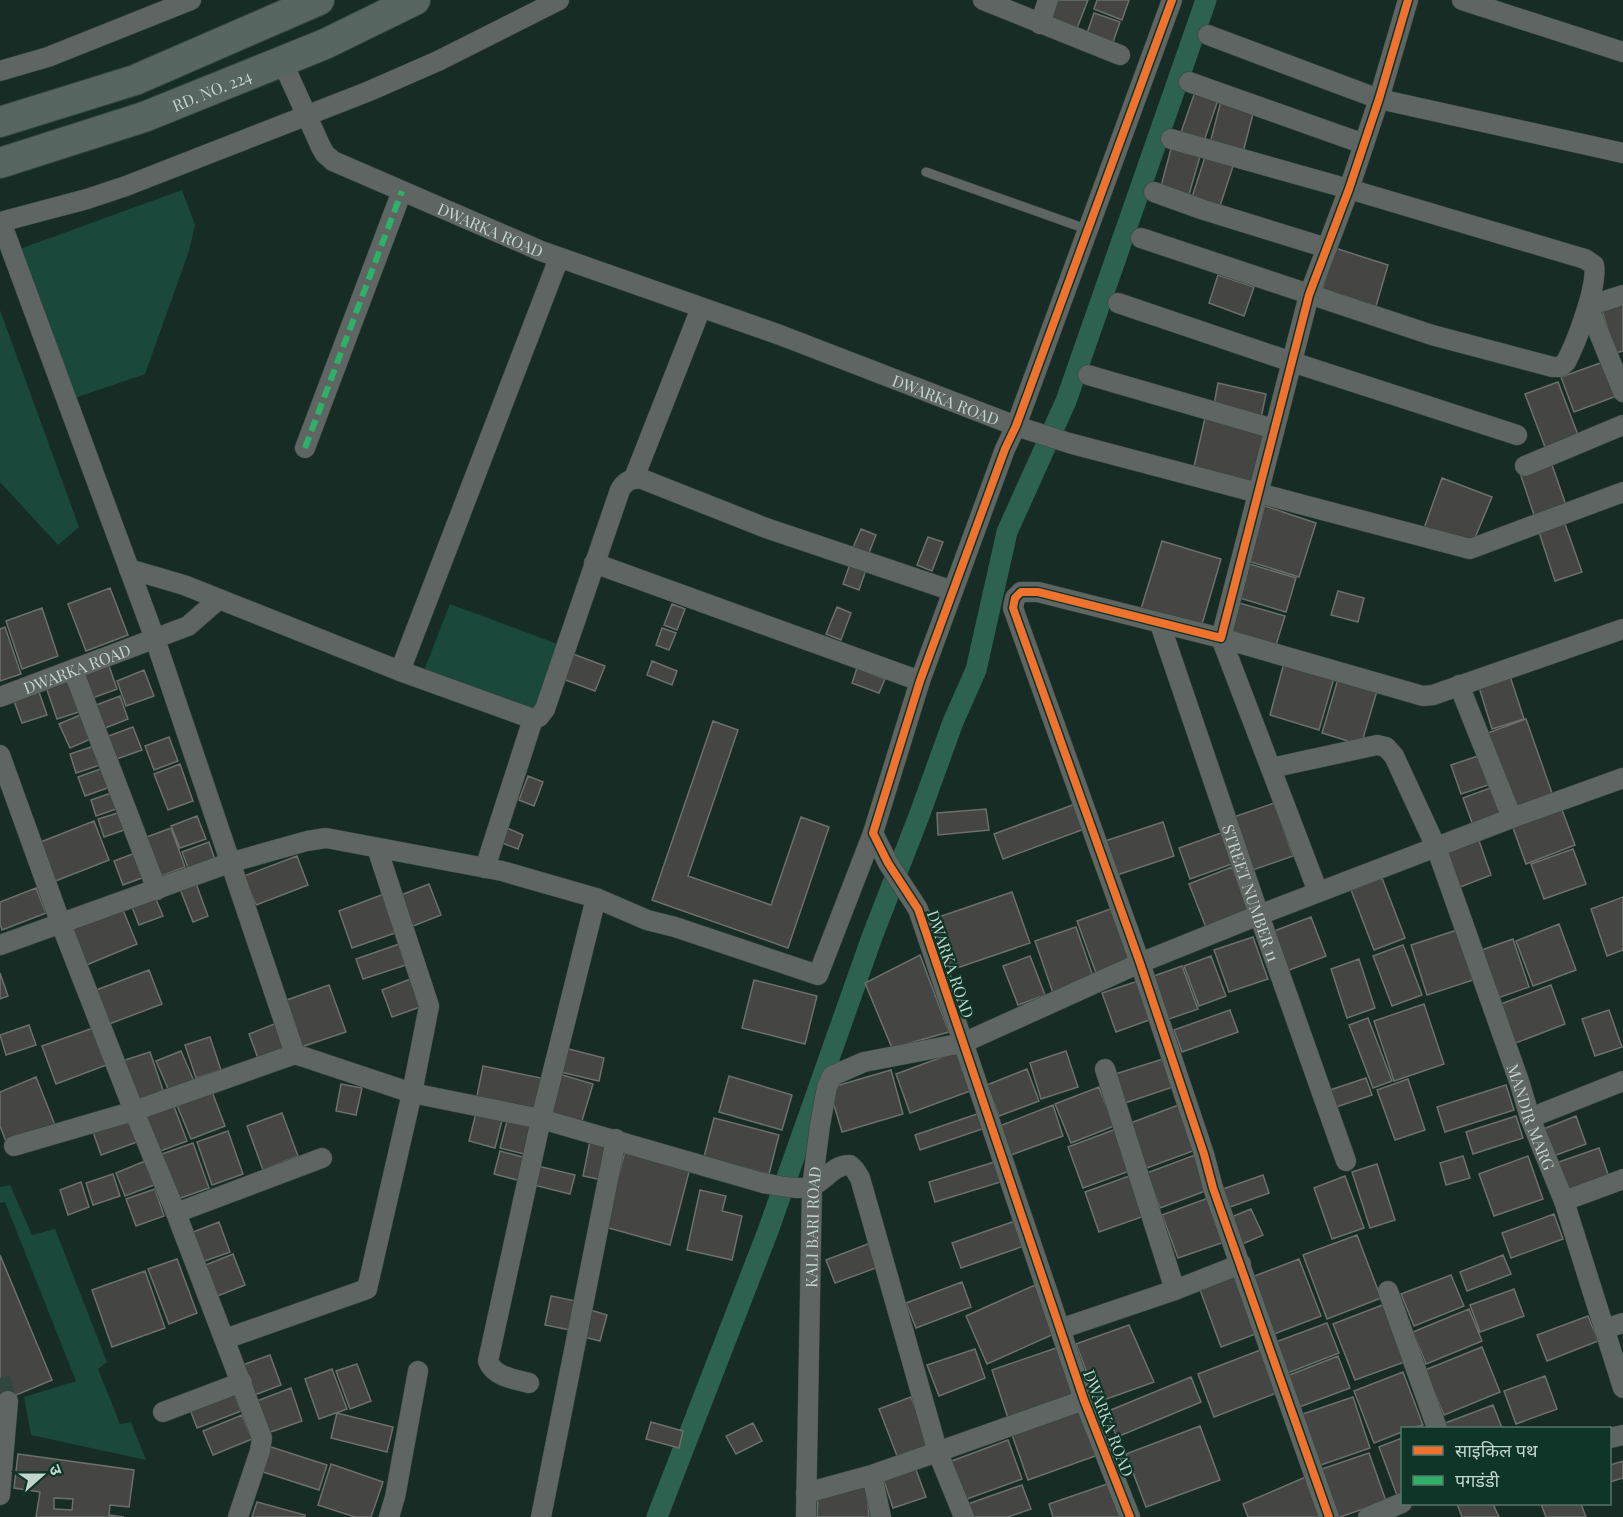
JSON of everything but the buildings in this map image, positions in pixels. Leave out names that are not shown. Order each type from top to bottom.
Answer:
[{"type":"main road","points":[[0,122],[135,80],[284,7],[319,0]]},
{"type":"main road","name":"RD. NO. 224","points":[[0,163],[144,117],[325,44],[415,0]]},
{"type":"street","points":[[0,71],[48,57],[191,0]]},
{"type":"street","points":[[295,1054],[155,639],[1,222],[126,186],[308,115],[438,61],[559,0]]},
{"type":"street","points":[[983,0],[1120,55]]},
{"type":"street","points":[[1040,24],[1048,0]]},
{"type":"street","points":[[1172,0],[1016,426],[1069,443],[1470,549],[1623,492]]},
{"type":"street","points":[[1318,892],[1221,638],[1309,295],[1349,189],[1379,99],[1408,0]]},
{"type":"street","points":[[1462,0],[1623,52]]},
{"type":"street","points":[[1208,35],[1379,99],[1623,153]]},
{"type":"street","name":"DWARKA ROAD","points":[[282,61],[325,154],[333,161],[559,258],[780,335],[1016,426],[1005,449],[920,681],[873,833],[888,863],[918,909],[1084,1400],[1130,1517]]},
{"type":"street","points":[[1189,82],[1364,144]]},
{"type":"street","points":[[1141,238],[1432,334],[1560,367],[1569,357],[1588,306],[1595,272],[1593,265],[1585,259],[1171,139]]},
{"type":"street","points":[[305,448],[402,191]]},
{"type":"street","points":[[1154,192],[1327,248]]},
{"type":"street","points":[[400,671],[559,258]]},
{"type":"street","points":[[1588,306],[1623,295]]},
{"type":"street","points":[[1118,303],[1517,435]]},
{"type":"street","points":[[1588,306],[1623,392]]},
{"type":"street","points":[[634,478],[701,308]]},
{"type":"street","points":[[1088,375],[1274,429]]},
{"type":"street","points":[[1525,466],[1623,425]]},
{"type":"street","points":[[129,569],[154,575],[219,599],[400,671],[533,719],[539,717],[544,709],[620,490],[624,483],[634,478],[642,479],[766,528],[953,591]]},
{"type":"street","points":[[594,563],[920,681]]},
{"type":"street","points":[[1329,1517],[1213,1188],[1204,1154],[1140,963],[1013,608],[1015,598],[1021,592],[1038,592],[1221,638],[1423,696],[1433,695],[1623,629]]},
{"type":"street","name":"DWARKA ROAD","points":[[0,697],[188,626],[219,599]]},
{"type":"street","name":"STREET NUMBER 11","points":[[1160,624],[1346,1161]]},
{"type":"street","points":[[73,670],[157,890]]},
{"type":"street","points":[[1459,685],[1512,818]]},
{"type":"street","points":[[485,868],[533,719]]},
{"type":"street","name":"MANDIR MARG","points":[[1271,768],[1377,746],[1386,747],[1394,756],[1436,847],[1530,1118],[1614,1326],[1623,1388]]},
{"type":"street","points":[[0,754],[61,924],[176,1212],[262,1438],[260,1451],[238,1517]]},
{"type":"street","points":[[963,1043],[1140,963],[1259,915],[1623,778]]},
{"type":"street","points":[[2,940],[61,924],[229,863],[326,838],[485,868],[596,898],[647,920],[675,927],[818,975],[873,833]]},
{"type":"street","points":[[225,1339],[368,1289],[412,1093],[427,1017],[428,1000],[377,848]]},
{"type":"street","points":[[529,1383],[494,1371],[488,1361],[542,1119],[596,898]]},
{"type":"street","name":"KALI BARI ROAD","points":[[806,1517],[812,1187],[826,1087],[832,1076],[864,1062],[963,1043]]},
{"type":"street","points":[[14,1146],[134,1111],[295,1054],[412,1093],[542,1119],[787,1188],[812,1187],[841,1165],[850,1165],[860,1178],[938,1452],[964,1517]]},
{"type":"street","points":[[1105,1070],[1175,1290]]},
{"type":"street","points":[[1530,1118],[1623,1081]]},
{"type":"street","points":[[541,1517],[616,1139]]},
{"type":"street","points":[[176,1212],[322,1158]]},
{"type":"street","points":[[1564,1201],[1623,1179]]},
{"type":"street","points":[[1060,1329],[1175,1290],[1241,1264]]},
{"type":"street","points":[[1388,1292],[1437,1427]]},
{"type":"street","points":[[389,1517],[395,1497],[418,1371]]},
{"type":"street","points":[[163,1412],[242,1382]]},
{"type":"street","points":[[806,1493],[872,1475],[1084,1400]]},
{"type":"street","points":[[0,1495],[8,1401]]},
{"type":"street","points":[[872,1475],[881,1517]]},
{"type":"street","points":[[1368,1517],[1401,1503]]},
{"type":"lane","points":[[926,172],[1089,230]]},
{"type":"green space","points":[[182,190],[195,225],[189,251],[145,374],[72,399],[20,249]]},
{"type":"green space","points":[[0,310],[79,527],[58,545],[0,482]]},
{"type":"green space","points":[[450,604],[560,645],[536,712],[423,673]]},
{"type":"green space","points":[[10,1185],[32,1235],[55,1229],[107,1362],[98,1369],[120,1424],[131,1422],[146,1460],[31,1435],[24,1397],[76,1381],[5,1202],[0,1203],[0,1187]]},
{"type":"waterway","points":[[657,1517],[768,1231],[872,937],[953,722],[976,670],[1007,532],[1066,401],[1206,0]]},
{"type":"tunnel","points":[[0,1378],[8,1401]]},
{"type":"marked path","points":[[305,448],[402,191]]},
{"type":"cycle path","points":[[1130,1517],[1084,1400],[918,909],[888,863],[873,833],[920,681],[1172,0]]},
{"type":"cycle path","points":[[1329,1517],[1213,1188],[1204,1154],[1140,963],[1013,608],[1015,598],[1021,592],[1038,592],[1221,638],[1309,295],[1349,189],[1379,99],[1408,0]]}]
